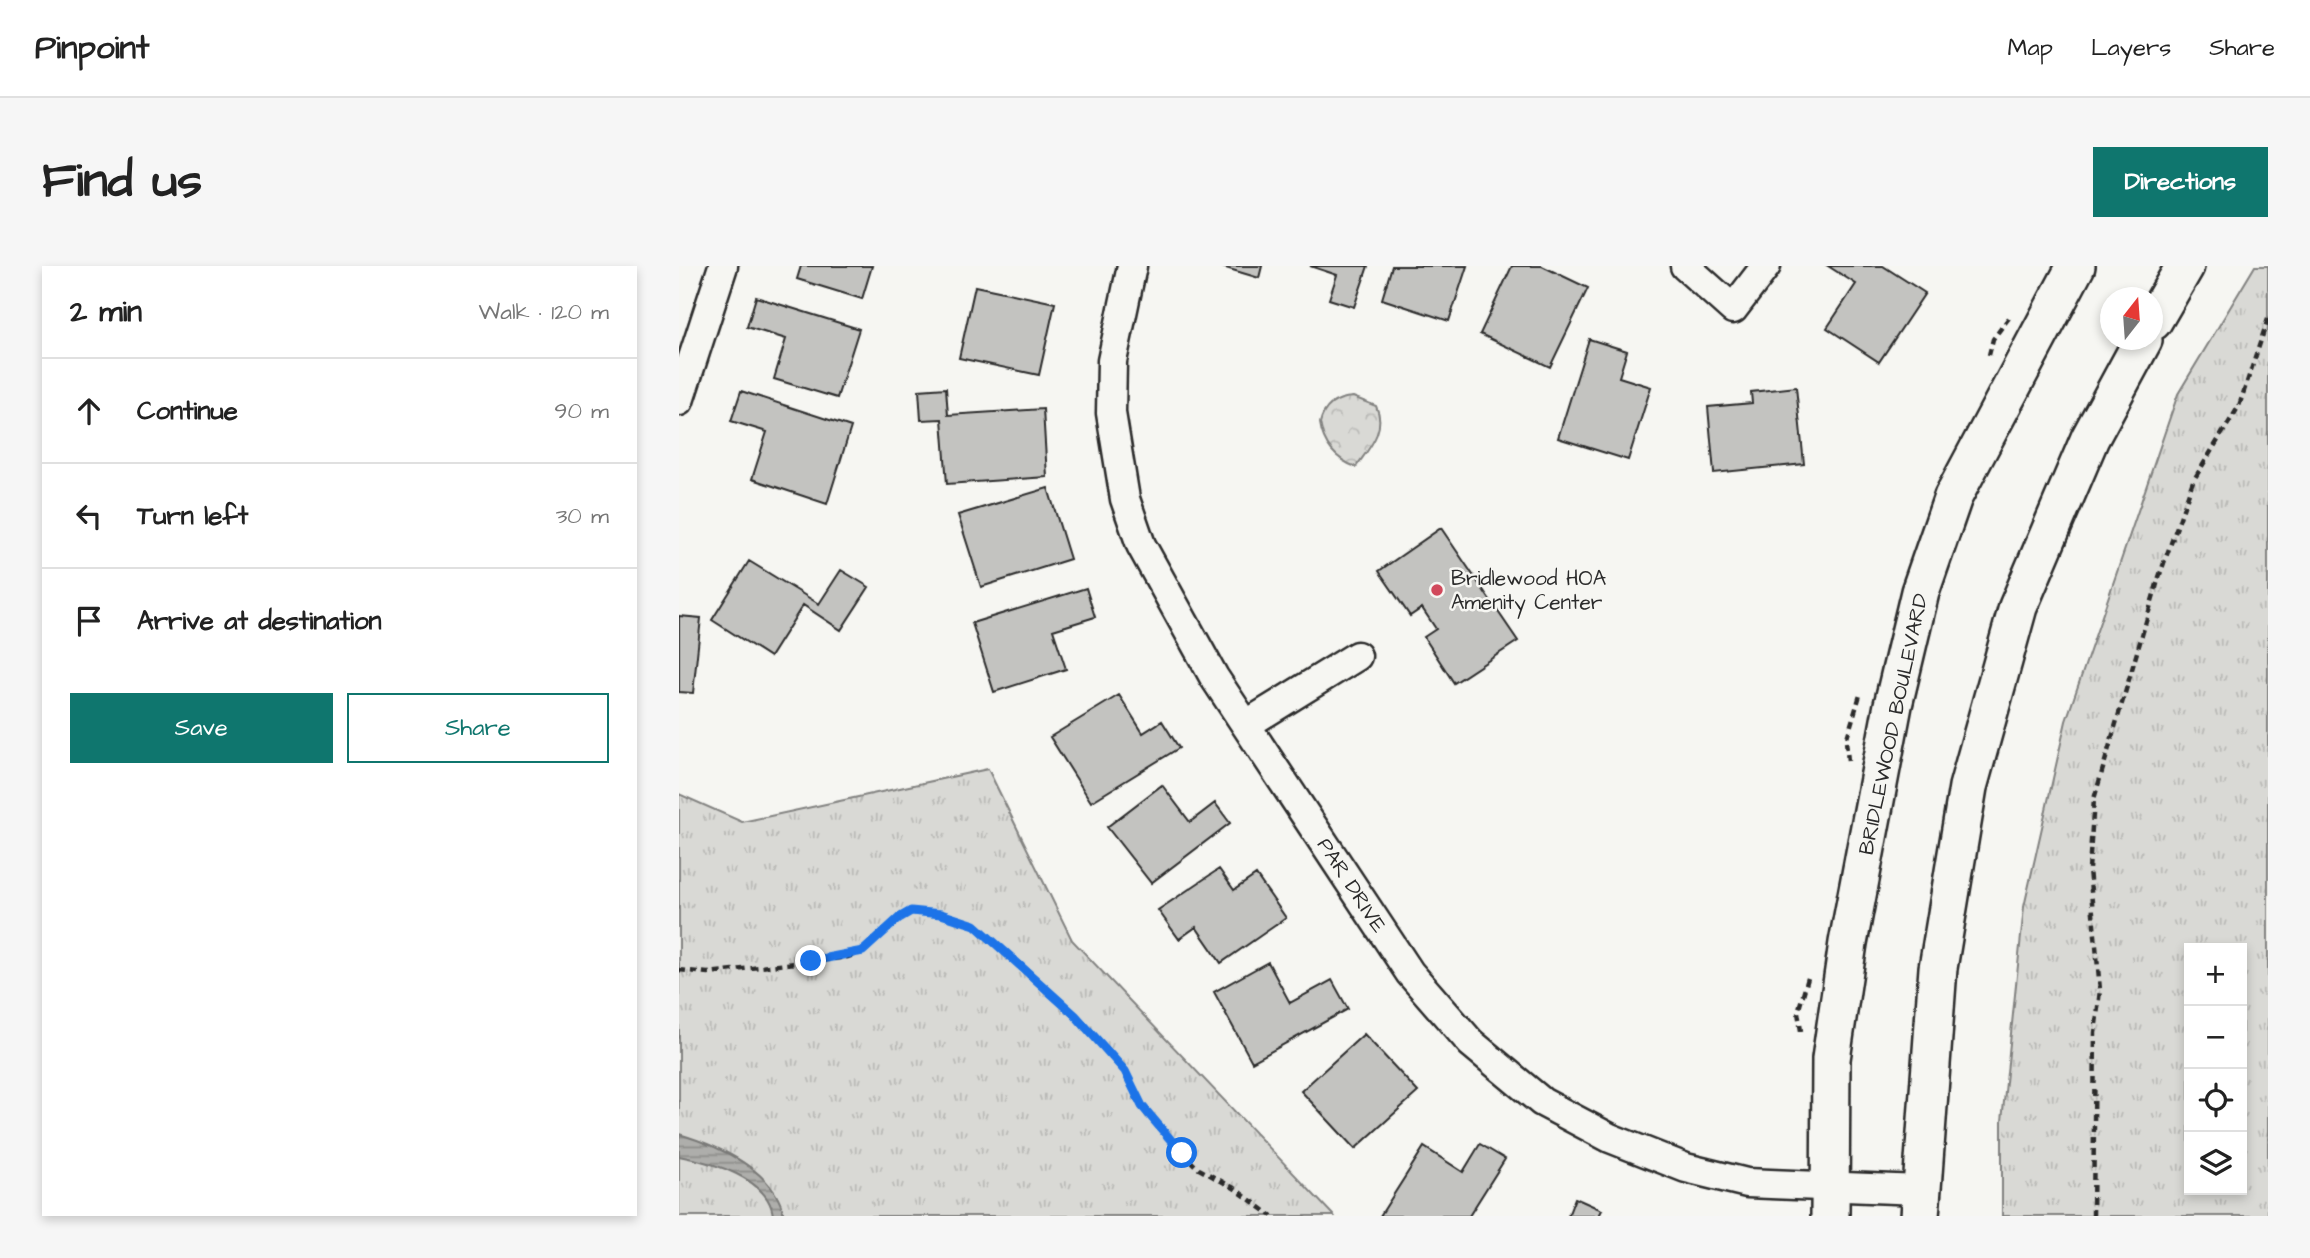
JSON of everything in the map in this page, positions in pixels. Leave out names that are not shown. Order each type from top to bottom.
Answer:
[{"type":"main road","name":"BRIDLEWOOD BOULEVARD","points":[[1829,1202],[1831,1059],[1847,943],[1893,705],[1920,592],[1953,496],[2076,266]]},
{"type":"main road","points":[[2163,304],[2185,266]]},
{"type":"main road","points":[[1920,1203],[1938,968],[1968,787],[2018,607],[2090,438],[2138,350]]},
{"type":"street","points":[[679,401],[723,266]]},
{"type":"street","name":"PAR DRIVE","points":[[1132,266],[1112,361],[1111,412],[1125,499],[1147,557],[1214,677],[1410,973],[1471,1043],[1542,1102],[1610,1138],[1686,1168],[1829,1202],[1920,1203]]},
{"type":"street","points":[[1685,266],[1733,309],[1766,266]]},
{"type":"street","points":[[1247,724],[1357,656]]},
{"type":"path","points":[[2093,1216],[2095,1033],[2100,990],[2089,869],[2094,799],[2159,577],[2193,481],[2239,406],[2268,319]]},
{"type":"path","points":[[679,970],[708,973],[848,957],[863,951],[899,918],[911,911],[923,910],[961,918],[992,938],[1011,959],[1075,1015],[1125,1071],[1142,1106],[1182,1153],[1199,1169],[1234,1188],[1272,1216]]},
{"type":"green space","points":[[2255,266],[2268,266],[2268,1216],[2002,1216],[2002,1121],[2024,907],[2066,721],[2178,394]]},
{"type":"green space","points":[[1353,397],[1376,406],[1379,415],[1375,438],[1356,467],[1342,460],[1332,450],[1324,438],[1320,423],[1324,412],[1332,404]]},
{"type":"green space","points":[[988,769],[1072,940],[1334,1216],[679,1216],[679,794],[742,822]]},
{"type":"shaded area","points":[[679,1134],[728,1153],[758,1173],[779,1200],[784,1216],[773,1216],[761,1191],[737,1174],[679,1156]]},
{"type":"building","points":[[801,266],[872,266],[862,299],[797,279]]},
{"type":"building","points":[[1219,266],[1262,266],[1259,278]]},
{"type":"building","points":[[1310,266],[1368,266],[1354,307],[1329,299],[1337,275]]},
{"type":"building","points":[[1392,266],[1467,266],[1449,321],[1382,299]]},
{"type":"building","points":[[1512,266],[1542,266],[1588,288],[1550,367],[1480,334]]},
{"type":"building","points":[[1828,266],[1883,266],[1925,293],[1879,362],[1827,328],[1856,284]]},
{"type":"building","points":[[975,286],[1055,303],[1039,375],[959,358]]},
{"type":"building","points":[[756,297],[859,329],[837,398],[774,379],[786,339],[747,327]]},
{"type":"building","points":[[1589,339],[1627,351],[1619,377],[1651,387],[1628,460],[1558,438]]},
{"type":"building","points":[[1796,387],[1804,464],[1714,473],[1708,407],[1752,403],[1751,392]]},
{"type":"building","points":[[946,388],[948,415],[1043,409],[1047,477],[947,484],[942,419],[921,420],[919,390]]},
{"type":"building","points":[[741,391],[851,427],[827,504],[752,479],[767,432],[731,421]]},
{"type":"building","points":[[1048,488],[1070,559],[981,587],[958,515]]},
{"type":"building","name":"Bridlewood HOA Amenity Center","points":[[1441,528],[1518,641],[1454,683],[1424,637],[1436,629],[1422,608],[1410,616],[1379,571]]},
{"type":"building","points":[[749,561],[819,604],[841,570],[869,587],[841,630],[803,605],[770,657],[712,620]]},
{"type":"building","points":[[1086,588],[1095,617],[1053,630],[1066,669],[994,692],[972,623]]},
{"type":"building","points":[[679,616],[701,618],[693,693],[679,692]]},
{"type":"building","points":[[1119,695],[1143,733],[1162,721],[1179,748],[1091,802],[1050,737]]},
{"type":"building","points":[[1162,785],[1190,822],[1215,803],[1230,823],[1151,883],[1107,827]]},
{"type":"building","points":[[1219,869],[1234,890],[1256,875],[1286,918],[1221,963],[1196,927],[1179,939],[1158,910]]},
{"type":"building","points":[[1268,962],[1290,1003],[1332,980],[1348,1009],[1252,1062],[1214,992]]},
{"type":"building","points":[[1364,1034],[1418,1092],[1355,1149],[1301,1091]]},
{"type":"building","points":[[1480,1144],[1505,1159],[1469,1216],[1380,1216],[1424,1147],[1463,1172]]},
{"type":"building","points":[[1575,1198],[1602,1210],[1599,1216],[1568,1216]]},
{"type":"place","name":"Bridlewood HOA Amenity Center","points":[[1437,590]]},
{"type":"route","points":[[811,961],[848,957],[863,951],[899,918],[911,911],[923,910],[961,918],[975,925],[1075,1015],[1125,1071],[1142,1106],[1182,1153]]}]
